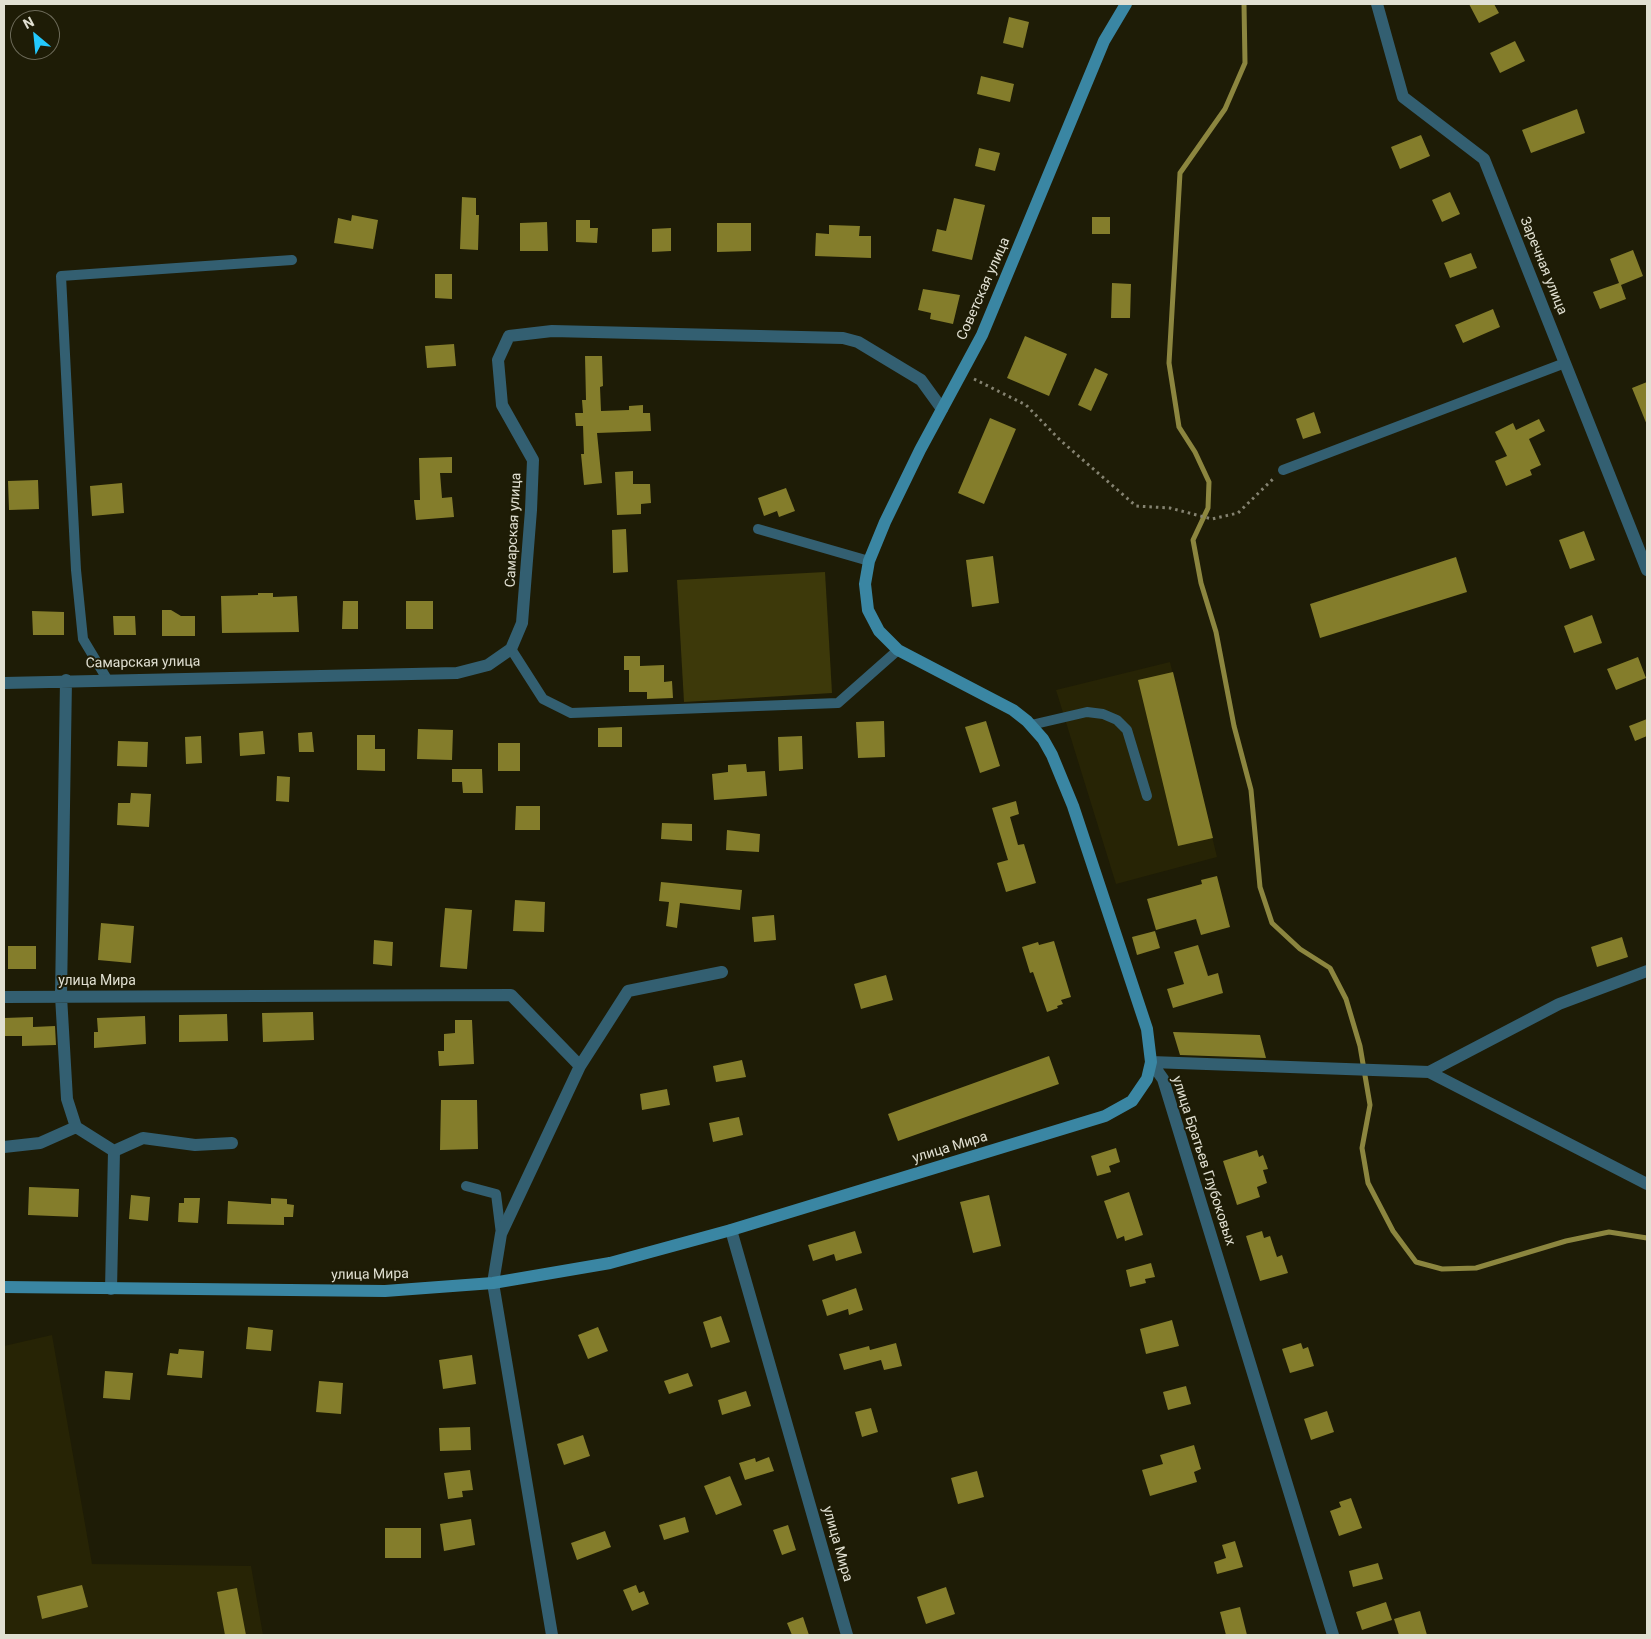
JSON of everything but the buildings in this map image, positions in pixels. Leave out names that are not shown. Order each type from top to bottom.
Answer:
[{"type":"street","name":"Советская улица","points":[[865,584],[869,561],[885,522],[998,301],[1104,41],[1126,4]]},
{"type":"street","name":"Заречная улица","points":[[1377,4],[1403,97],[1484,159],[1647,570]]},
{"type":"street","name":"Самарская улица","points":[[4,683],[457,672],[488,665],[511,649],[522,623],[533,460],[502,405],[498,360],[509,336],[552,331],[843,338],[858,342],[921,380],[942,409]]},
{"type":"street","name":"улица Братьев Глубоковых","points":[[865,584],[868,610],[879,630],[898,650],[1013,710],[1031,725],[1043,739],[1052,755],[1073,806],[1143,1013],[1152,1054],[1151,1062],[1163,1079],[1333,1635]]},
{"type":"street","points":[[66,680],[61,996],[68,1099],[76,1127],[114,1151]]},
{"type":"street","points":[[1429,1072],[1558,1004],[1647,971]]},
{"type":"street","points":[[552,1635],[493,1283],[501,1234],[580,1066],[628,991],[722,972]]},
{"type":"street","name":"улица Мира","points":[[4,997],[511,995],[580,1066]]},
{"type":"street","points":[[1151,1062],[1429,1072],[1647,1184]]},
{"type":"street","name":"улица Мира","points":[[4,1288],[385,1291],[493,1283],[610,1263],[731,1230],[1105,1116],[1132,1101],[1147,1080],[1151,1062]]},
{"type":"street","points":[[4,1147],[40,1143],[76,1127]]},
{"type":"street","points":[[114,1151],[142,1138],[195,1145],[232,1143]]},
{"type":"street","points":[[111,1289],[114,1151]]},
{"type":"street","name":"улица Мира","points":[[731,1230],[847,1635]]},
{"type":"lane","points":[[107,679],[82,639],[76,570],[61,276],[292,260]]},
{"type":"lane","points":[[1283,470],[1565,363]]},
{"type":"lane","points":[[758,529],[869,561]]},
{"type":"lane","points":[[511,649],[542,699],[571,713],[838,703],[898,650]]},
{"type":"lane","points":[[1031,725],[1087,712],[1103,714],[1118,720],[1127,730],[1147,796]]},
{"type":"lane","points":[[466,1186],[496,1194],[501,1234]]},
{"type":"path","points":[[961,373],[1026,405],[1060,440],[1136,506],[1170,508],[1212,519],[1238,512],[1283,470]]},
{"type":"shaded area","points":[[825,572],[832,693],[684,702],[677,580]]},
{"type":"shaded area","points":[[1170,662],[1217,857],[1116,884],[1056,690]]},
{"type":"shaded area","points":[[52,1335],[92,1564],[251,1566],[263,1635],[4,1635],[4,1346]]},
{"type":"waterway","points":[[1244,4],[1245,63],[1225,109],[1180,173],[1169,363],[1179,427],[1195,452],[1209,482],[1208,508],[1193,540],[1201,583],[1216,632],[1234,726],[1251,790],[1260,887],[1272,923],[1300,949],[1330,968],[1346,999],[1360,1046],[1370,1105],[1362,1148],[1368,1183],[1393,1231],[1416,1262],[1442,1269],[1476,1268],[1566,1241],[1609,1232],[1647,1238]]}]
